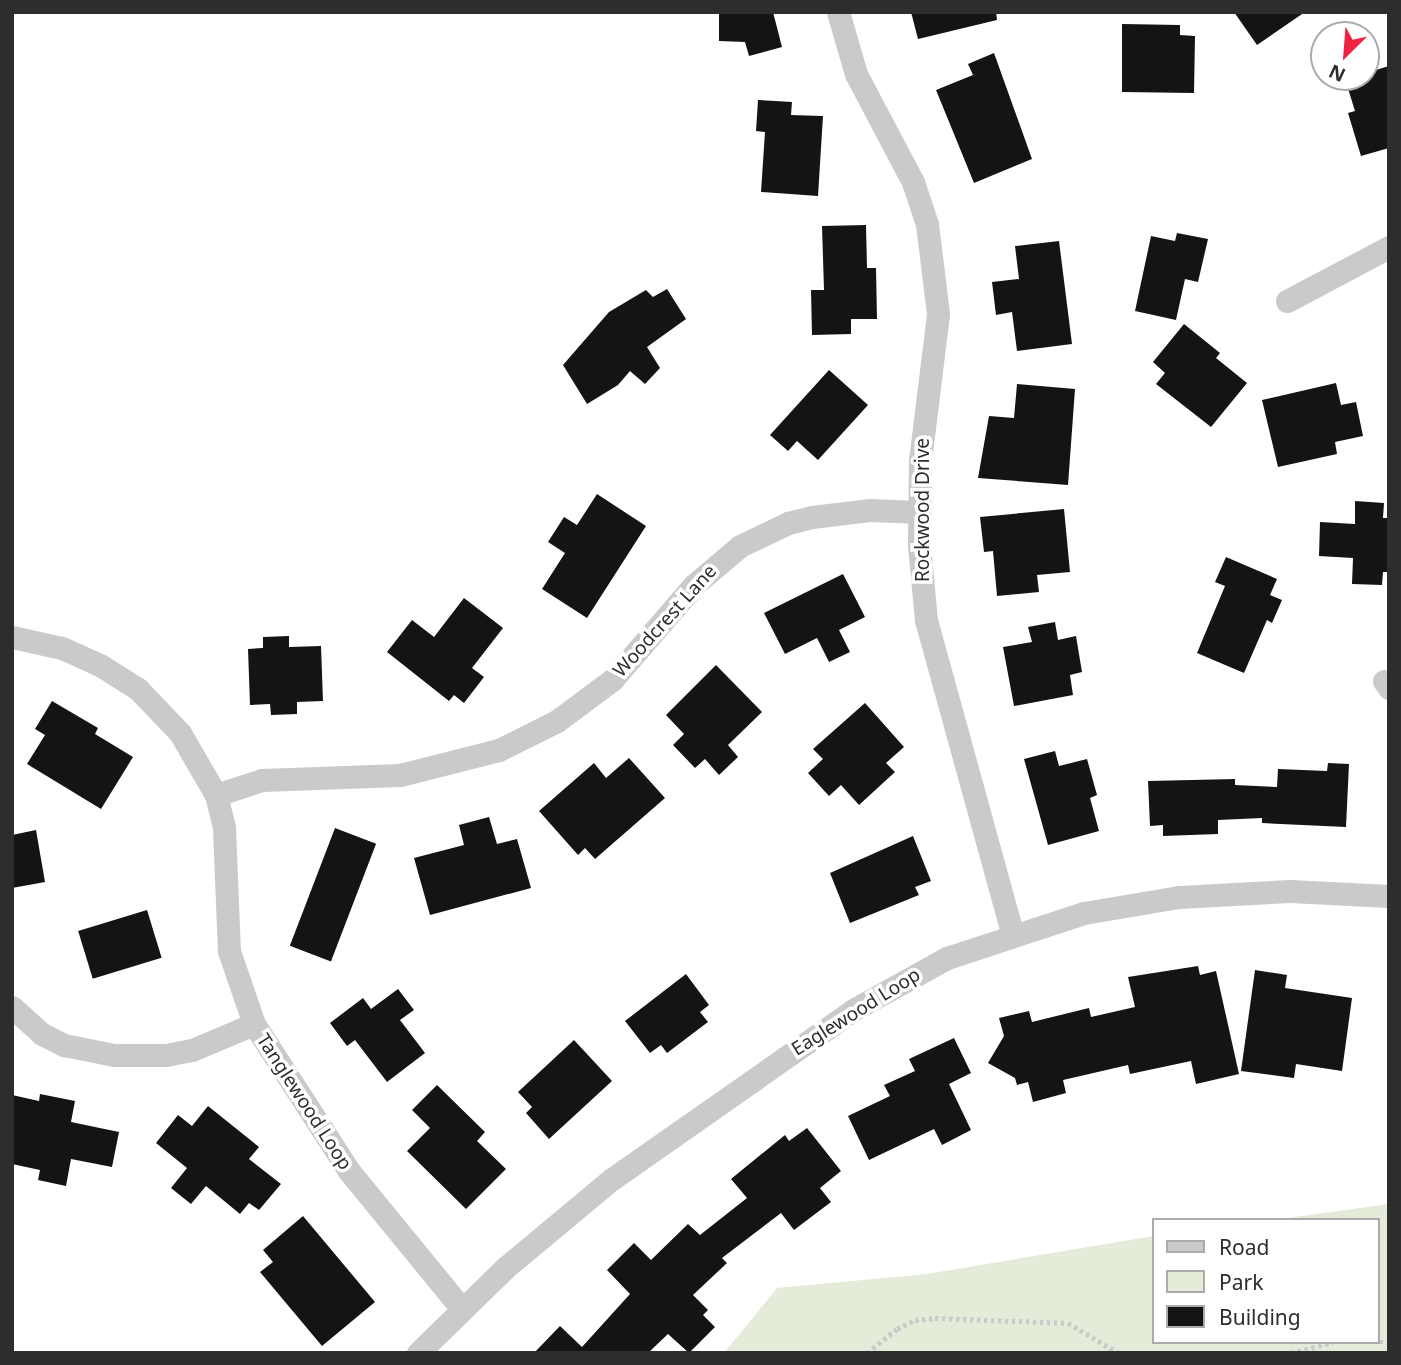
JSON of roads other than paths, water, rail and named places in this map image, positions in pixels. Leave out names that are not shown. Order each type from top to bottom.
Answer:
[{"type":"street","name":"Rockwood Drive","points":[[838,12],[856,74],[914,183],[935,267],[937,335],[923,422],[919,512],[923,592],[935,664],[1012,933]]},
{"type":"street","points":[[1287,301],[1389,247]]},
{"type":"street","name":"Woodcrest Lane","points":[[215,795],[262,780],[422,771],[499,750],[556,722],[612,680],[694,585],[740,546],[788,523],[813,516],[869,510],[919,512]]},
{"type":"street","name":"Tanglewood Loop","points":[[12,637],[85,657],[138,690],[180,733],[215,795],[224,828],[229,951],[254,1024],[349,1171],[462,1309]]},
{"type":"street","name":"Eaglewood Loop","points":[[418,1353],[462,1309],[612,1179],[819,1033],[919,971],[1012,933],[1084,913],[1192,895],[1290,891],[1389,896]]},
{"type":"street","points":[[12,1007],[42,1034],[64,1045],[114,1055],[192,1050],[254,1024]]}]
